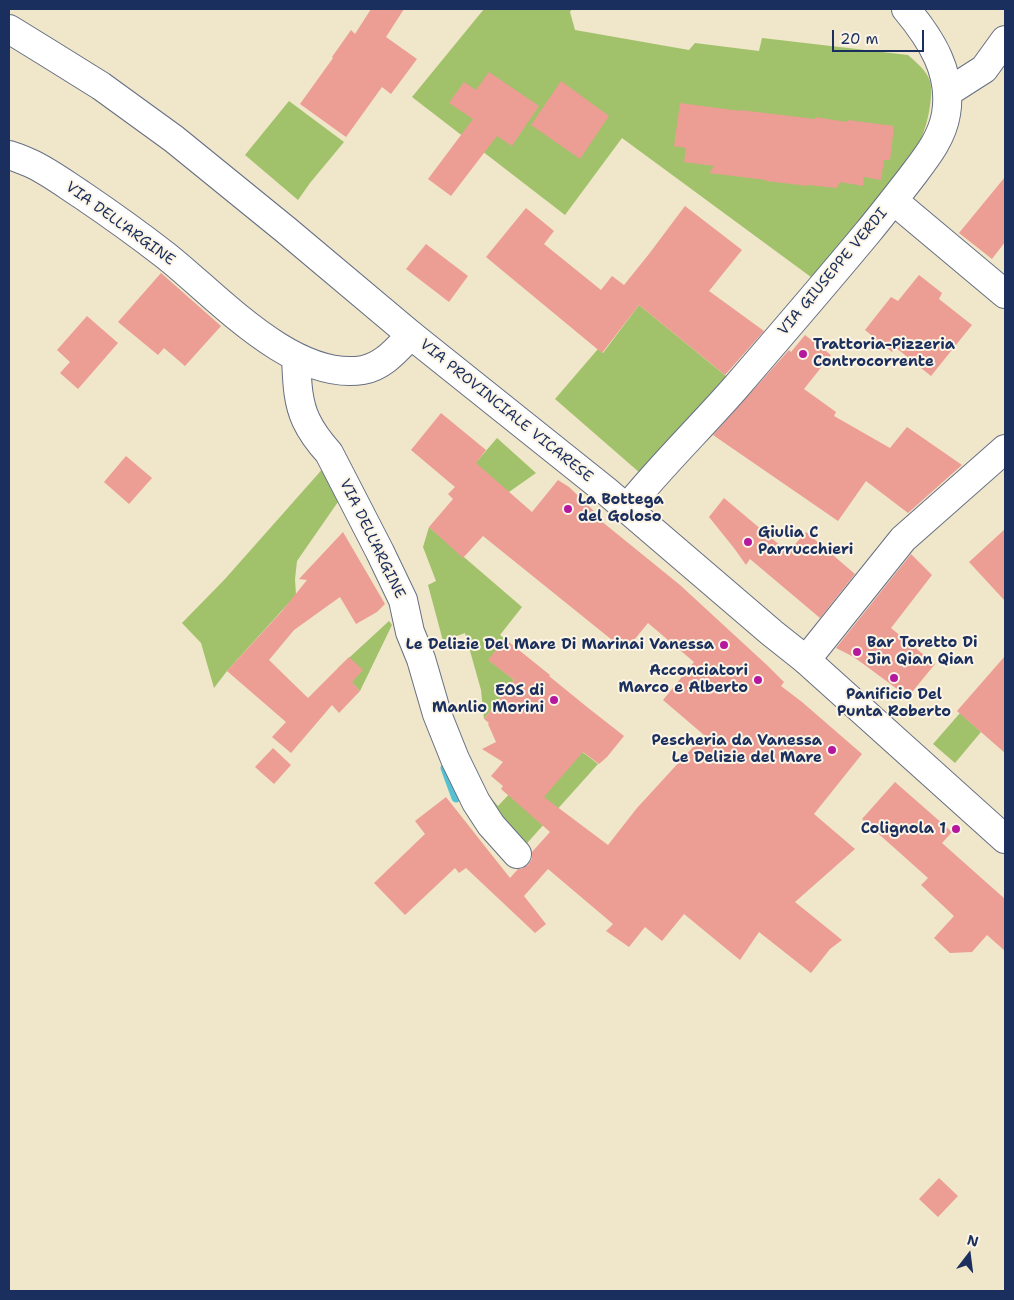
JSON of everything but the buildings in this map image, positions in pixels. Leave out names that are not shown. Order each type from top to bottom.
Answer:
[{"type":"street","name":"VIA GIUSEPPE VERDI","points":[[627,508],[735,388],[894,201],[928,156],[940,135],[946,115],[948,92],[946,76],[921,26],[906,9]]},
{"type":"street","name":"VIA PROVINCIALE VICARESE","points":[[9,29],[101,86],[174,139],[286,230],[411,334],[627,508],[806,660],[1005,839]]},
{"type":"street","points":[[948,92],[984,70],[1005,40]]},
{"type":"street","name":"VIA DELL'ARGINE","points":[[9,155],[31,163],[118,218],[167,256],[252,329],[296,357],[334,369],[362,370],[378,365],[393,353],[411,334]]},
{"type":"street","points":[[894,201],[1005,294]]},
{"type":"street","name":"VIA DELL'ARGINE","points":[[296,357],[299,392],[306,419],[315,436],[329,453],[380,552],[402,600],[410,632],[421,659],[437,714],[455,759],[476,802],[491,825],[518,854]]},
{"type":"street","points":[[806,660],[904,539],[1005,448]]},
{"type":"green space","points":[[484,9],[572,9],[570,12],[575,30],[689,50],[695,43],[759,51],[762,38],[908,55],[923,70],[930,81],[930,103],[923,135],[906,165],[815,280],[622,138],[565,215],[412,97]]},
{"type":"green space","points":[[289,101],[344,142],[298,200],[245,155]]},
{"type":"green space","points":[[639,305],[726,376],[640,473],[555,399],[598,349],[603,353]]},
{"type":"green space","points":[[497,438],[536,473],[509,492],[467,473]]},
{"type":"green space","points":[[326,465],[340,499],[297,561],[296,595],[214,688],[201,643],[182,623],[225,579]]},
{"type":"green space","points":[[429,527],[522,607],[500,635],[505,639],[489,660],[514,680],[484,719],[481,690],[465,633],[443,641],[428,585],[436,581],[423,547]]},
{"type":"green space","points":[[389,621],[392,625],[360,691],[338,668]]},
{"type":"green space","points":[[960,713],[981,732],[955,763],[933,744]]},
{"type":"green space","points":[[563,737],[598,764],[520,851],[465,768],[498,806]]},
{"type":"waterway","points":[[445,768],[456,798]]},
{"type":"place","name":"Trattoria-Pizzeria Controcorrente","points":[[803,354]]},
{"type":"place","name":"La Bottega del Goloso","points":[[568,509]]},
{"type":"place","name":"Giulia C Parrucchieri","points":[[748,542]]},
{"type":"place","name":"Le Delizie Del Mare Di Marinai Vanessa","points":[[724,645]]},
{"type":"place","name":"Bar Toretto Di Jin Qian Qian","points":[[857,652]]},
{"type":"place","name":"Panificio Del Punta Roberto","points":[[894,678]]},
{"type":"place","name":"Acconciatori Marco e Alberto","points":[[758,680]]},
{"type":"place","name":"EOS di Manlio Morini","points":[[554,700]]},
{"type":"place","name":"Pescheria da Vanessa Le Delizie del Mare","points":[[832,750]]},
{"type":"place","name":"Colignola 1","points":[[956,829]]}]
